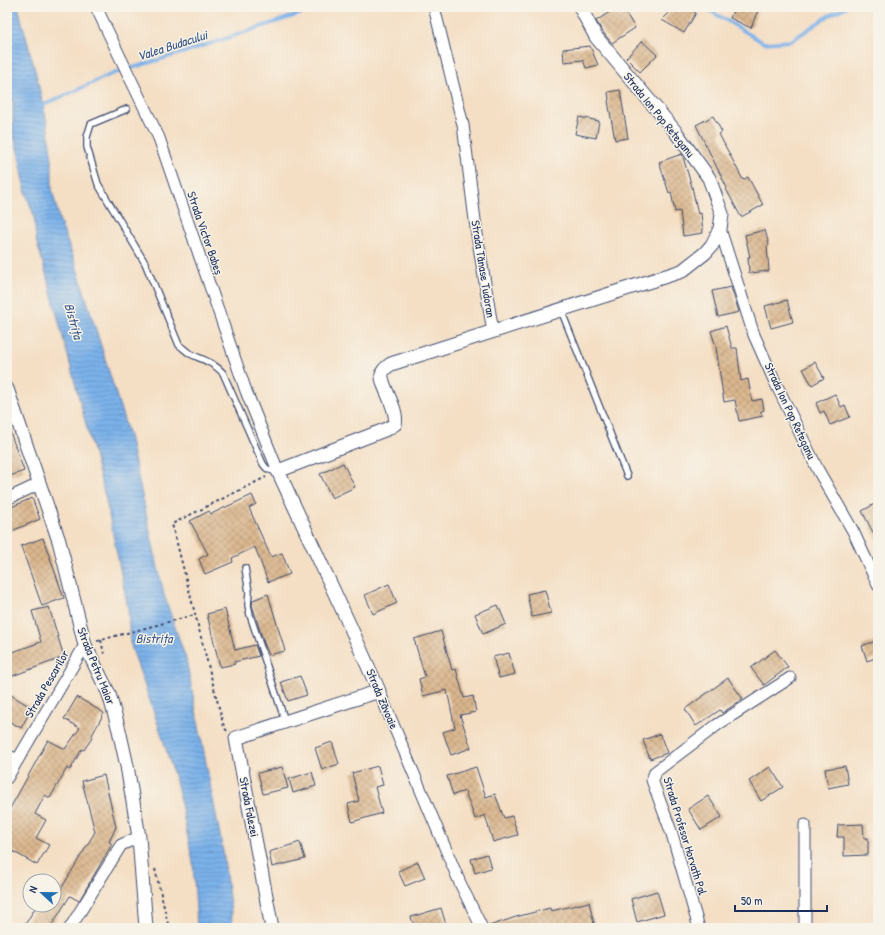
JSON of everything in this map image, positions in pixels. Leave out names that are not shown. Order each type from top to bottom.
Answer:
[{"type":"street","name":"Strada Victor Babeș","points":[[96,7],[159,138],[246,391],[278,471]]},
{"type":"street","name":"Strada Tănase Tudoran","points":[[278,471],[387,429],[395,424],[395,415],[382,377],[382,373],[387,367],[493,332],[476,228],[463,125],[434,7]]},
{"type":"street","name":"Strada Ion Pop Reteganu","points":[[493,332],[682,271],[712,246],[720,229],[722,214],[708,178],[675,131],[596,37],[580,7]]},
{"type":"street","name":"Strada Ion Pop Reteganu","points":[[720,229],[754,335],[818,470],[853,530],[878,585]]},
{"type":"street","name":"Strada Petru Maior","points":[[7,389],[59,541],[85,645],[109,694],[127,766],[139,837],[146,928]]},
{"type":"street","name":"Strada Zăvoaie","points":[[278,471],[350,626],[460,883],[482,928]]},
{"type":"street","points":[[7,499],[39,484]]},
{"type":"street","name":"Strada Pescarilor","points":[[7,778],[85,645]]},
{"type":"street","name":"Strada Profesor Horvath Pal","points":[[699,928],[672,834],[652,780],[652,776],[655,772],[717,726],[790,678]]},
{"type":"street","points":[[236,738],[379,691]]},
{"type":"street","name":"Strada Falezei","points":[[236,738],[272,928]]},
{"type":"street","points":[[7,756],[18,759]]},
{"type":"street","points":[[805,825],[805,928]]},
{"type":"street","points":[[70,928],[121,845],[139,837]]},
{"type":"lane","points":[[127,109],[107,116],[91,124],[87,137],[87,147],[98,184],[145,263],[179,345],[189,353],[213,364],[223,373],[263,464],[266,469],[270,471],[278,471]]},
{"type":"lane","points":[[562,310],[627,476]]},
{"type":"lane","points":[[245,568],[249,592],[248,605],[250,615],[286,722]]},
{"type":"path","points":[[236,738],[224,727],[194,615],[172,524],[278,471]]},
{"type":"path","points":[[103,639],[194,615]]},
{"type":"water","name":"Bistrița","points":[[7,7],[18,7],[47,122],[52,159],[52,189],[60,222],[75,262],[129,436],[164,595],[186,659],[223,851],[233,928],[197,928],[193,862],[177,785],[130,643],[128,608],[106,500],[36,240],[34,216],[26,193],[13,132],[13,103],[7,80]]},
{"type":"building","points":[[617,7],[622,7],[635,28],[612,43],[596,21]]},
{"type":"building","points":[[675,7],[686,7],[696,13],[684,33],[662,20]]},
{"type":"building","points":[[744,7],[758,10],[751,28],[730,18],[734,9],[742,11]]},
{"type":"building","points":[[642,41],[657,55],[640,72],[626,58]]},
{"type":"building","points":[[590,46],[598,65],[586,68],[583,60],[564,62],[563,49]]},
{"type":"building","points":[[620,90],[628,138],[615,140],[608,101],[608,92]]},
{"type":"building","points":[[713,116],[722,132],[719,134],[743,180],[748,177],[763,205],[741,217],[696,125]]},
{"type":"building","points":[[579,117],[599,121],[596,138],[575,134]]},
{"type":"building","points":[[682,154],[698,214],[701,213],[703,233],[683,236],[680,211],[675,212],[671,192],[669,193],[659,162]]},
{"type":"building","points":[[765,230],[769,245],[767,246],[769,271],[749,273],[748,257],[750,257],[745,235]]},
{"type":"building","points":[[731,287],[739,312],[718,317],[712,291]]},
{"type":"building","points":[[787,300],[793,322],[771,328],[765,306]]},
{"type":"building","points":[[726,326],[732,348],[737,348],[741,381],[748,379],[752,401],[762,399],[764,410],[760,412],[763,416],[739,421],[735,400],[724,402],[716,347],[711,331]]},
{"type":"building","points":[[815,362],[824,378],[812,385],[803,369]]},
{"type":"building","points":[[835,394],[841,407],[845,405],[850,417],[830,425],[824,411],[820,413],[816,403]]},
{"type":"building","points":[[9,429],[24,471],[7,477],[7,430]]},
{"type":"building","points":[[343,463],[355,487],[332,498],[320,474]]},
{"type":"building","points":[[252,495],[256,504],[249,508],[271,557],[282,553],[290,574],[268,582],[255,547],[232,558],[233,562],[205,574],[199,559],[208,554],[190,521],[209,511],[211,514]]},
{"type":"building","points":[[32,498],[40,519],[7,533],[7,509]]},
{"type":"building","points":[[878,502],[878,542],[862,511]]},
{"type":"building","points":[[43,538],[64,598],[42,606],[21,546]]},
{"type":"building","points":[[389,584],[397,603],[373,614],[365,595]]},
{"type":"building","points":[[545,590],[551,613],[532,617],[527,594]]},
{"type":"building","points":[[268,594],[285,651],[269,655],[252,605],[253,600]]},
{"type":"building","points":[[498,605],[506,624],[483,634],[475,614]]},
{"type":"building","points":[[49,607],[64,657],[7,678],[7,654],[41,642],[32,611]]},
{"type":"building","points":[[225,609],[235,650],[255,645],[259,656],[220,667],[207,614]]},
{"type":"building","points":[[441,631],[452,670],[456,669],[464,698],[473,696],[476,712],[460,715],[471,748],[451,755],[443,732],[455,728],[447,690],[423,696],[419,679],[425,677],[414,639]]},
{"type":"building","points":[[878,640],[878,657],[867,661],[862,646]]},
{"type":"building","points":[[775,650],[788,667],[764,685],[751,668]]},
{"type":"building","points":[[509,653],[515,674],[499,678],[493,657]]},
{"type":"building","points":[[300,676],[307,695],[288,701],[281,682]]},
{"type":"building","points":[[728,678],[743,699],[722,713],[720,710],[696,726],[685,709]]},
{"type":"building","points":[[11,695],[32,708],[21,728],[7,720],[7,702]]},
{"type":"building","points":[[77,697],[104,713],[91,737],[92,738],[84,750],[82,749],[70,770],[67,768],[50,798],[45,795],[35,814],[46,820],[36,838],[49,845],[37,865],[7,848],[7,814],[48,740],[65,749],[80,728],[64,719]]},
{"type":"building","points":[[660,734],[667,753],[650,759],[643,740]]},
{"type":"building","points":[[332,742],[339,764],[322,770],[315,748]]},
{"type":"building","points":[[378,766],[383,785],[375,787],[382,813],[352,822],[348,804],[359,801],[352,773]]},
{"type":"building","points":[[845,766],[848,784],[828,788],[825,769]]},
{"type":"building","points":[[282,767],[288,788],[263,794],[258,773]]},
{"type":"building","points":[[476,767],[486,797],[495,794],[504,818],[512,816],[518,835],[493,842],[485,815],[475,819],[465,791],[453,795],[447,776]]},
{"type":"building","points":[[770,767],[783,787],[761,801],[749,781]]},
{"type":"building","points":[[312,772],[316,786],[293,793],[289,779]]},
{"type":"building","points":[[104,775],[116,827],[109,842],[112,844],[79,901],[70,896],[62,909],[62,888],[95,832],[82,781]]},
{"type":"building","points":[[708,796],[722,817],[701,830],[688,809]]},
{"type":"building","points":[[863,824],[864,838],[868,838],[868,855],[844,856],[844,837],[837,837],[838,825]]},
{"type":"building","points":[[300,842],[305,859],[272,867],[269,852]]},
{"type":"building","points":[[487,854],[491,868],[475,873],[471,859]]},
{"type":"building","points":[[418,862],[425,878],[405,886],[398,871]]},
{"type":"building","points":[[657,891],[664,914],[637,922],[631,899]]},
{"type":"building","points":[[589,902],[595,928],[570,928],[569,924],[556,928],[489,928],[489,926],[516,917],[550,908],[551,911]]},
{"type":"building","points":[[441,908],[447,928],[415,928],[411,917]]},
{"type":"building","points":[[32,913],[59,913],[50,928],[23,928]]},
{"type":"waterway","name":"Valea Budacului","points":[[39,107],[112,74],[188,51],[321,7]]},
{"type":"waterway","name":"Valea Budacului","points":[[704,7],[764,43],[791,41],[828,16],[846,7]]}]
